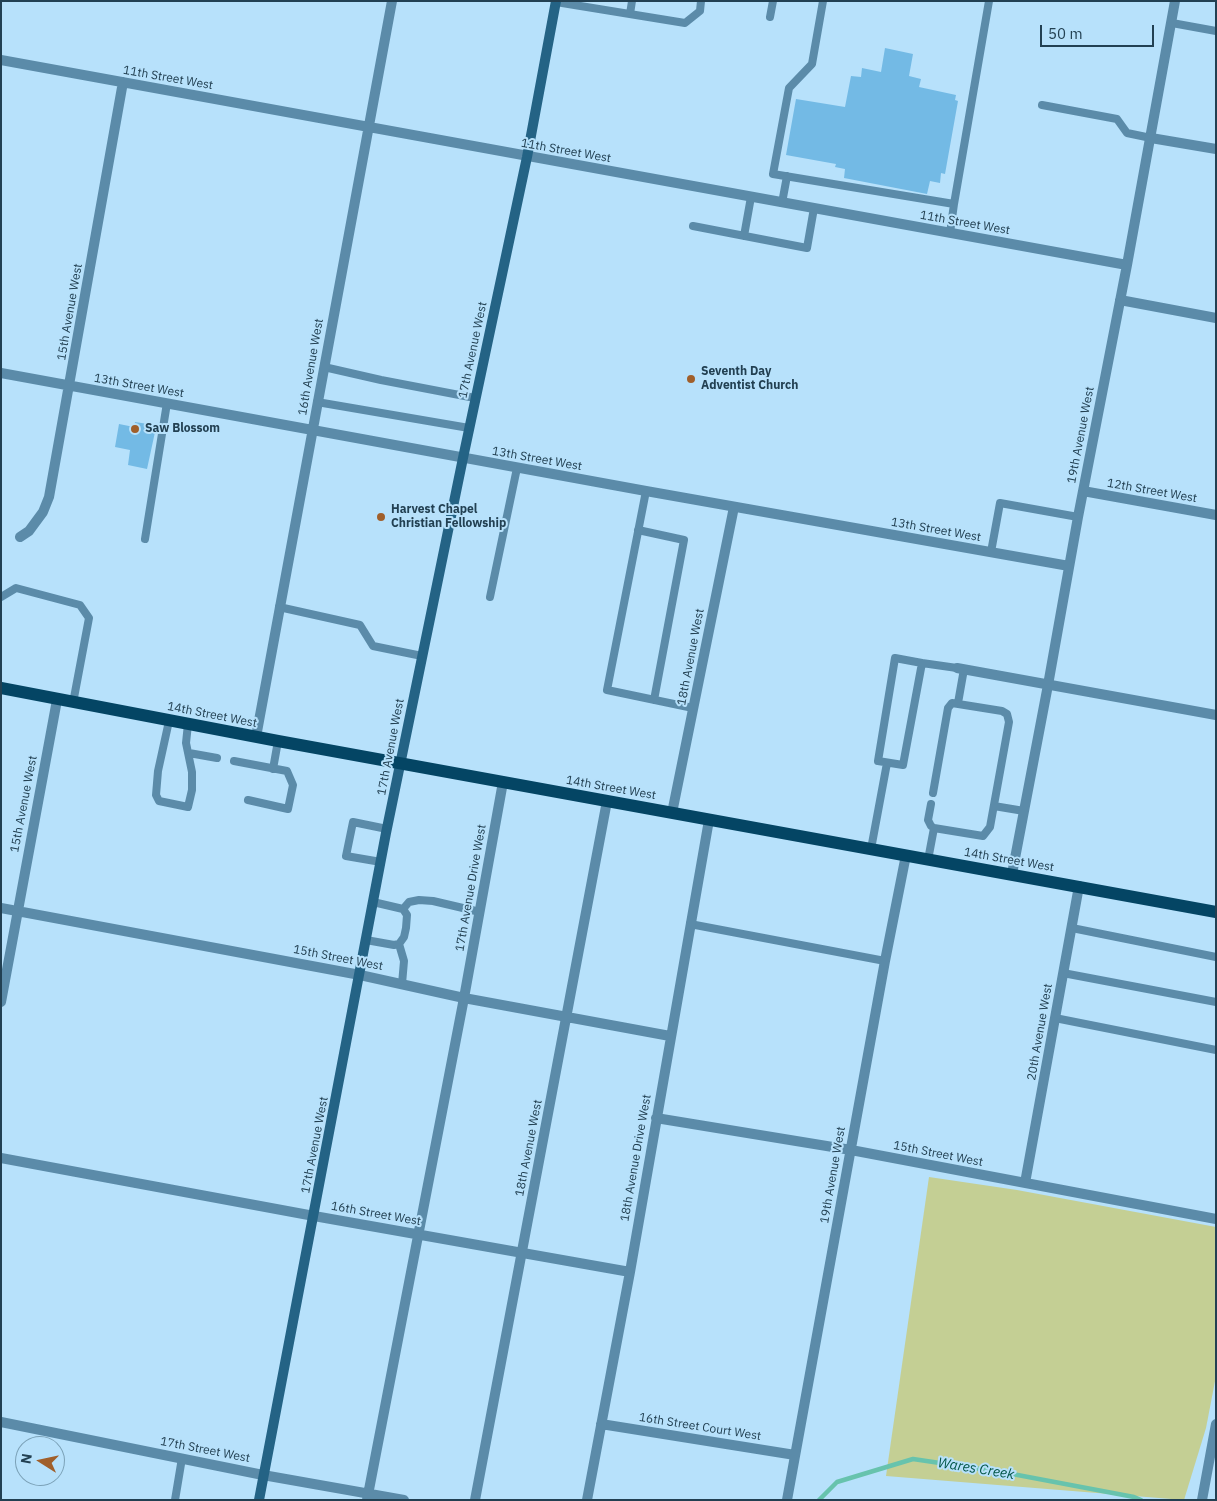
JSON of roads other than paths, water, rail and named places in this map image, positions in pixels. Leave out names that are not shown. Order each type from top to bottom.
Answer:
[{"type":"main road","name":"14th Street West","points":[[1,688],[169,721],[1216,912]]},
{"type":"street","name":"16th Avenue West","points":[[256,737],[392,1]]},
{"type":"street","name":"19th Avenue West","points":[[1012,874],[1176,1]]},
{"type":"street","name":"17th Avenue West","points":[[259,1500],[387,829],[475,398],[527,157],[556,2]]},
{"type":"street","name":"11th Street West","points":[[1,60],[1127,265]]},
{"type":"street","name":"15th Avenue West","points":[[20,537],[29,531],[43,512],[49,496],[123,82]]},
{"type":"street","points":[[1151,138],[1216,149]]},
{"type":"street","points":[[1120,300],[1216,318]]},
{"type":"street","name":"13th Street West","points":[[1,373],[517,468],[1069,566]]},
{"type":"street","name":"12th Street West","points":[[1083,491],[1216,515]]},
{"type":"street","name":"18th Avenue West","points":[[672,813],[734,507]]},
{"type":"street","points":[[960,669],[1216,715]]},
{"type":"street","name":"15th Avenue West","points":[[1,1002],[57,700]]},
{"type":"street","name":"17th Avenue Drive West","points":[[368,1497],[464,998],[503,782]]},
{"type":"street","name":"18th Avenue West","points":[[475,1500],[607,801]]},
{"type":"street","name":"18th Avenue Drive West","points":[[587,1500],[630,1272],[709,820]]},
{"type":"street","name":"19th Avenue West","points":[[787,1500],[850,1150],[906,855]]},
{"type":"street","name":"20th Avenue West","points":[[1025,1183],[1079,886]]},
{"type":"street","name":"15th Street West","points":[[1,908],[360,974],[464,998],[670,1036]]},
{"type":"street","name":"15th Street West","points":[[656,1118],[850,1150],[1216,1219]]},
{"type":"street","name":"16th Street West","points":[[1,1158],[630,1272]]},
{"type":"street","name":"17th Street West","points":[[1,1422],[368,1497],[404,1500]]},
{"type":"street","name":"16th Street Court West","points":[[601,1424],[795,1455]]},
{"type":"street","points":[[1202,1500],[1212,1465],[1216,1424]]},
{"type":"lane","points":[[630,14],[632,1]]},
{"type":"lane","points":[[556,2],[685,23],[700,11],[701,1]]},
{"type":"lane","points":[[770,17],[773,1]]},
{"type":"lane","points":[[823,1],[812,64],[789,88],[773,174],[954,204]]},
{"type":"lane","points":[[950,233],[989,1]]},
{"type":"lane","points":[[1172,23],[1216,31]]},
{"type":"lane","points":[[1042,105],[1117,119],[1127,133],[1151,138]]},
{"type":"lane","points":[[782,203],[787,176]]},
{"type":"lane","points":[[744,236],[751,197]]},
{"type":"lane","points":[[693,226],[807,248],[814,208]]},
{"type":"lane","points":[[324,367],[475,398]]},
{"type":"lane","points":[[317,402],[469,428]]},
{"type":"lane","points":[[145,539],[167,403]]},
{"type":"lane","points":[[490,597],[517,468]]},
{"type":"lane","points":[[646,491],[607,690],[693,708]]},
{"type":"lane","points":[[991,552],[1000,503],[1078,517]]},
{"type":"lane","points":[[638,530],[684,540],[654,700]]},
{"type":"lane","points":[[1,597],[16,588],[80,605],[89,618],[73,703]]},
{"type":"lane","points":[[280,607],[360,625],[372,646],[422,656]]},
{"type":"lane","points":[[922,663],[903,765],[878,761],[895,658],[960,669],[958,703]]},
{"type":"lane","points":[[931,804],[928,820],[934,828],[983,836],[990,827],[1009,722],[1007,714],[1002,711],[952,703],[948,708],[933,793]]},
{"type":"lane","points":[[169,721],[158,771],[156,795],[159,802],[188,807],[192,790],[192,772],[186,743],[188,724]]},
{"type":"lane","points":[[273,769],[278,741]]},
{"type":"lane","points":[[188,753],[217,758]]},
{"type":"lane","points":[[234,761],[286,772],[293,785],[288,809],[248,800]]},
{"type":"lane","points":[[871,849],[887,763]]},
{"type":"lane","points":[[994,806],[1024,811]]},
{"type":"lane","points":[[381,862],[346,856],[353,822],[387,829]]},
{"type":"lane","points":[[928,860],[934,828]]},
{"type":"lane","points":[[403,908],[409,902],[419,900],[480,912]]},
{"type":"lane","points":[[366,940],[394,946],[399,944],[404,937],[406,928],[407,915],[403,908],[373,902]]},
{"type":"lane","points":[[690,924],[885,961]]},
{"type":"lane","points":[[1072,928],[1216,957]]},
{"type":"lane","points":[[399,944],[404,961],[402,984]]},
{"type":"lane","points":[[1063,973],[1216,1002]]},
{"type":"lane","points":[[1055,1018],[1216,1050]]},
{"type":"lane","points":[[175,1500],[182,1458]]},
{"type":"waterway","name":"Wares Creek","points":[[819,1500],[837,1482],[913,1459],[1007,1473],[1134,1497],[1141,1500]]},
{"type":"place","name":"Seventh Day Adventist Church","points":[[691,379]]},
{"type":"place","name":"Saw Blossom","points":[[135,429]]},
{"type":"place","name":"Harvest Chapel Christian Fellowship","points":[[381,517]]}]
